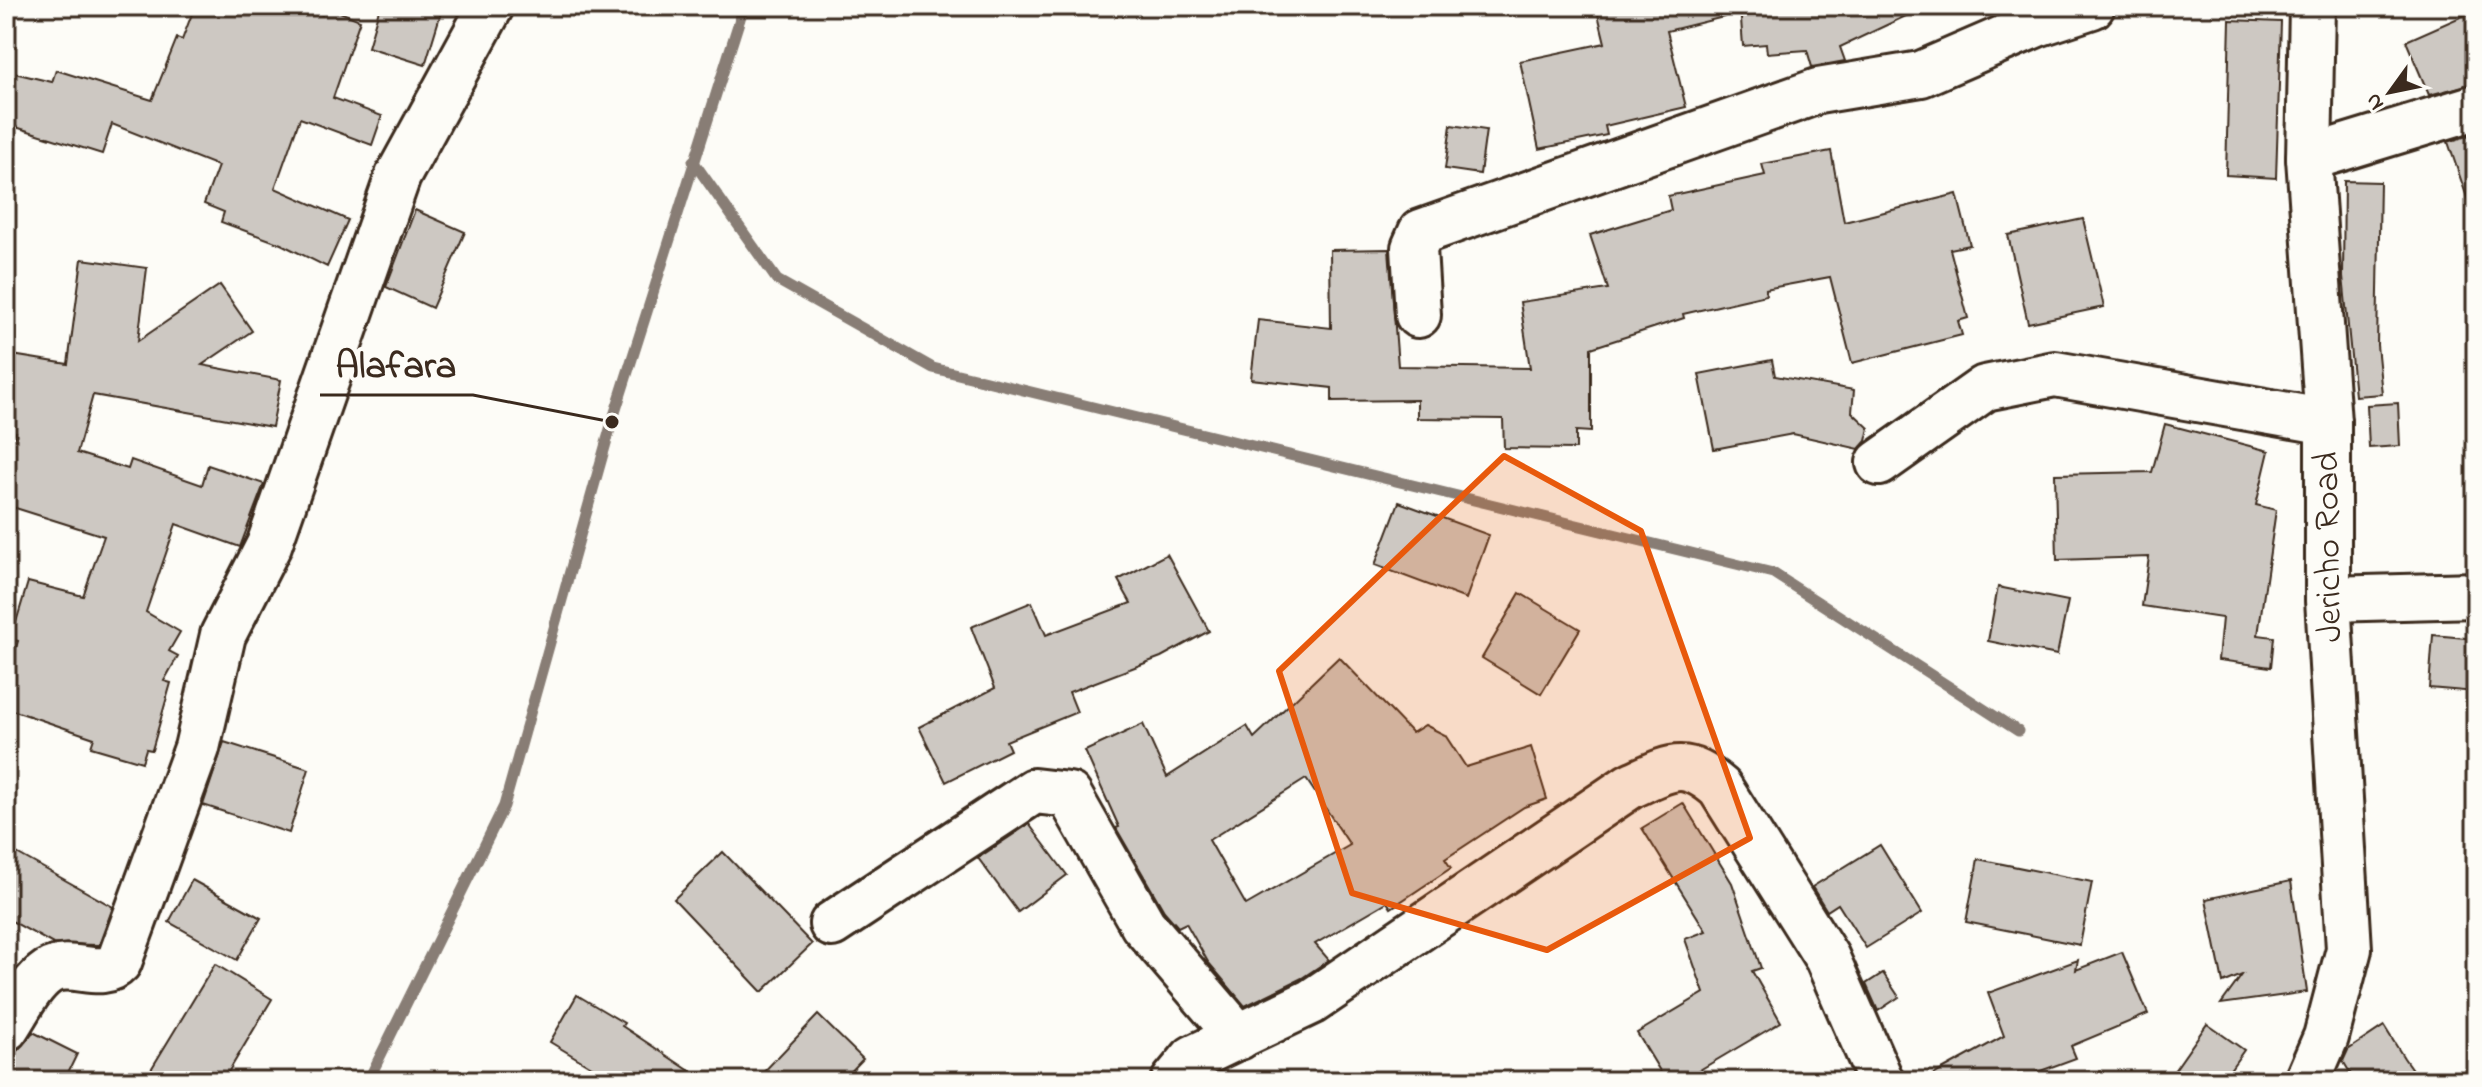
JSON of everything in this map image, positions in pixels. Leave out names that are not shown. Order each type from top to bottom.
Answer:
[{"type":"street","points":[[6,1028],[39,980],[51,970],[71,966],[103,971],[113,969],[119,962],[197,748],[223,635],[269,545],[398,176],[491,6]]},
{"type":"street","points":[[1418,315],[1414,248],[1421,232],[1818,91],[1921,74],[2037,24],[2092,6]]},
{"type":"street","name":"Jericho Road","points":[[2307,1081],[2326,1037],[2349,949],[2328,599],[2328,422],[2309,158],[2312,6]]},
{"type":"street","points":[[2309,158],[2476,107]]},
{"type":"street","points":[[1879,463],[1985,388],[2055,374],[2328,422]]},
{"type":"street","points":[[2328,599],[2476,595]]},
{"type":"street","points":[[1174,1081],[1193,1058],[1311,1002],[1630,786],[1670,768],[1686,766],[1704,774],[1720,788],[1827,958],[1881,1081]]},
{"type":"street","points":[[832,924],[1034,791],[1069,795],[1143,925],[1239,1037]]},
{"type":"highlighted area","points":[[1504,456],[1641,531],[1750,838],[1547,950],[1352,893],[1279,671]]},
{"type":"building","points":[[195,6],[296,6],[322,15],[325,6],[360,20],[333,98],[382,116],[372,145],[300,118],[275,188],[348,220],[327,267],[281,244],[221,222],[224,212],[204,204],[218,166],[112,124],[102,154],[6,124],[6,71],[52,82],[56,70],[152,100],[177,38],[182,40]]},
{"type":"building","points":[[380,6],[443,6],[425,65],[368,47]]},
{"type":"building","points":[[1596,6],[1723,6],[1724,17],[1667,31],[1686,107],[1605,126],[1607,135],[1539,149],[1520,61],[1605,43]]},
{"type":"building","points":[[1740,6],[1927,6],[1840,47],[1845,61],[1812,67],[1807,50],[1767,53],[1766,44],[1743,46]]},
{"type":"building","points":[[2476,10],[2476,83],[2429,95],[2406,41]]},
{"type":"building","points":[[2230,20],[2281,22],[2276,178],[2226,175]]},
{"type":"building","points":[[1451,125],[1486,130],[1480,174],[1445,169]]},
{"type":"building","points":[[2476,133],[2476,208],[2471,209],[2448,142]]},
{"type":"building","points":[[1831,151],[1844,222],[1957,194],[1970,245],[1950,249],[1968,318],[1958,321],[1962,335],[1852,363],[1830,277],[1765,289],[1766,295],[1683,314],[1684,318],[1591,348],[1591,432],[1576,431],[1576,449],[1504,448],[1503,419],[1417,418],[1417,400],[1332,401],[1332,388],[1251,379],[1258,320],[1331,328],[1330,250],[1389,249],[1398,366],[1530,368],[1520,302],[1608,289],[1590,235],[1671,210],[1668,196],[1765,175],[1762,164]]},
{"type":"building","points":[[2344,181],[2380,182],[2377,345],[2382,394],[2355,396],[2343,276]]},
{"type":"building","points":[[415,210],[465,232],[432,308],[386,287]]},
{"type":"building","points":[[2083,219],[2104,307],[2028,323],[2008,235]]},
{"type":"building","points":[[82,259],[147,268],[138,341],[220,285],[252,331],[202,365],[281,380],[272,427],[93,395],[77,453],[128,469],[131,460],[202,485],[208,465],[264,484],[240,547],[176,524],[146,612],[180,632],[169,651],[178,656],[164,681],[171,683],[152,750],[146,749],[142,762],[91,747],[94,738],[6,708],[6,678],[18,641],[11,639],[28,582],[83,596],[104,536],[6,505],[6,465],[16,432],[6,431],[6,354],[68,364]]},
{"type":"building","points":[[1772,360],[1775,376],[1854,390],[1852,412],[1869,428],[1866,441],[1859,449],[1793,434],[1714,449],[1699,374]]},
{"type":"building","points":[[2398,403],[2400,446],[2369,448],[2367,405]]},
{"type":"building","points":[[2165,424],[2269,451],[2256,505],[2276,510],[2258,635],[2274,637],[2271,667],[2218,660],[2222,618],[2142,606],[2149,557],[2057,560],[2055,474],[2152,472]]},
{"type":"building","points":[[1399,502],[1489,535],[1466,599],[1375,565]]},
{"type":"building","points":[[1167,554],[1209,631],[1161,657],[1069,692],[1077,712],[1006,741],[1010,750],[946,782],[919,727],[995,688],[971,627],[1032,602],[1046,635],[1131,603],[1118,580]]},
{"type":"building","points":[[1998,587],[2068,601],[2057,655],[1988,641]]},
{"type":"building","points":[[1520,593],[1580,629],[1541,694],[1482,658]]},
{"type":"building","points":[[2433,635],[2476,639],[2476,692],[2429,688]]},
{"type":"building","points":[[1339,657],[1412,733],[1425,725],[1445,735],[1466,767],[1531,747],[1547,799],[1524,807],[1445,859],[1451,868],[1391,908],[1387,902],[1315,944],[1329,960],[1302,978],[1245,1006],[1208,962],[1186,923],[1178,927],[1164,911],[1116,828],[1119,827],[1085,751],[1143,724],[1167,777],[1247,726],[1254,738]],"holes":[[[1306,779],[1350,845],[1246,905],[1209,840]]]},
{"type":"building","points":[[224,742],[309,769],[289,833],[203,805]]},
{"type":"building","points":[[1683,803],[1732,883],[1761,968],[1752,971],[1781,1022],[1681,1081],[1666,1081],[1637,1033],[1704,993],[1685,939],[1706,931],[1642,828]]},
{"type":"building","points":[[1029,824],[1067,875],[1018,912],[978,858]]},
{"type":"building","points":[[1880,845],[1922,913],[1866,948],[1838,904],[1827,911],[1812,887]]},
{"type":"building","points":[[6,847],[113,907],[99,945],[53,944],[6,918]]},
{"type":"building","points":[[723,852],[812,944],[762,992],[674,899]]},
{"type":"building","points":[[1978,859],[2092,882],[2080,945],[1966,922]]},
{"type":"building","points":[[192,880],[261,918],[237,960],[169,922]]},
{"type":"building","points":[[2291,881],[2307,992],[2221,1004],[2242,975],[2223,983],[2206,899]]},
{"type":"building","points":[[2122,952],[2148,1014],[2071,1046],[2076,1058],[2013,1081],[1922,1081],[2004,1036],[1988,993],[2078,960],[2076,970]]},
{"type":"building","points":[[215,964],[272,999],[223,1081],[144,1081]]},
{"type":"building","points":[[1883,973],[1899,997],[1878,1011],[1866,984]]},
{"type":"building","points":[[577,995],[624,1023],[622,1026],[705,1081],[615,1081],[550,1042]]},
{"type":"building","points":[[818,1015],[863,1059],[842,1081],[755,1081]]},
{"type":"building","points":[[2207,1024],[2244,1050],[2222,1081],[2167,1081]]},
{"type":"building","points":[[2384,1026],[2420,1081],[2355,1081],[2343,1061],[2348,1050]]},
{"type":"building","points":[[33,1032],[77,1054],[64,1081],[6,1081],[6,1053],[18,1050]]},
{"type":"waterway","points":[[368,1081],[504,806],[612,422],[744,6]]},
{"type":"waterway","points":[[693,161],[777,280],[933,368],[1773,573],[2018,731]]},
{"type":"place","name":"Alafara","points":[[612,422]]}]
